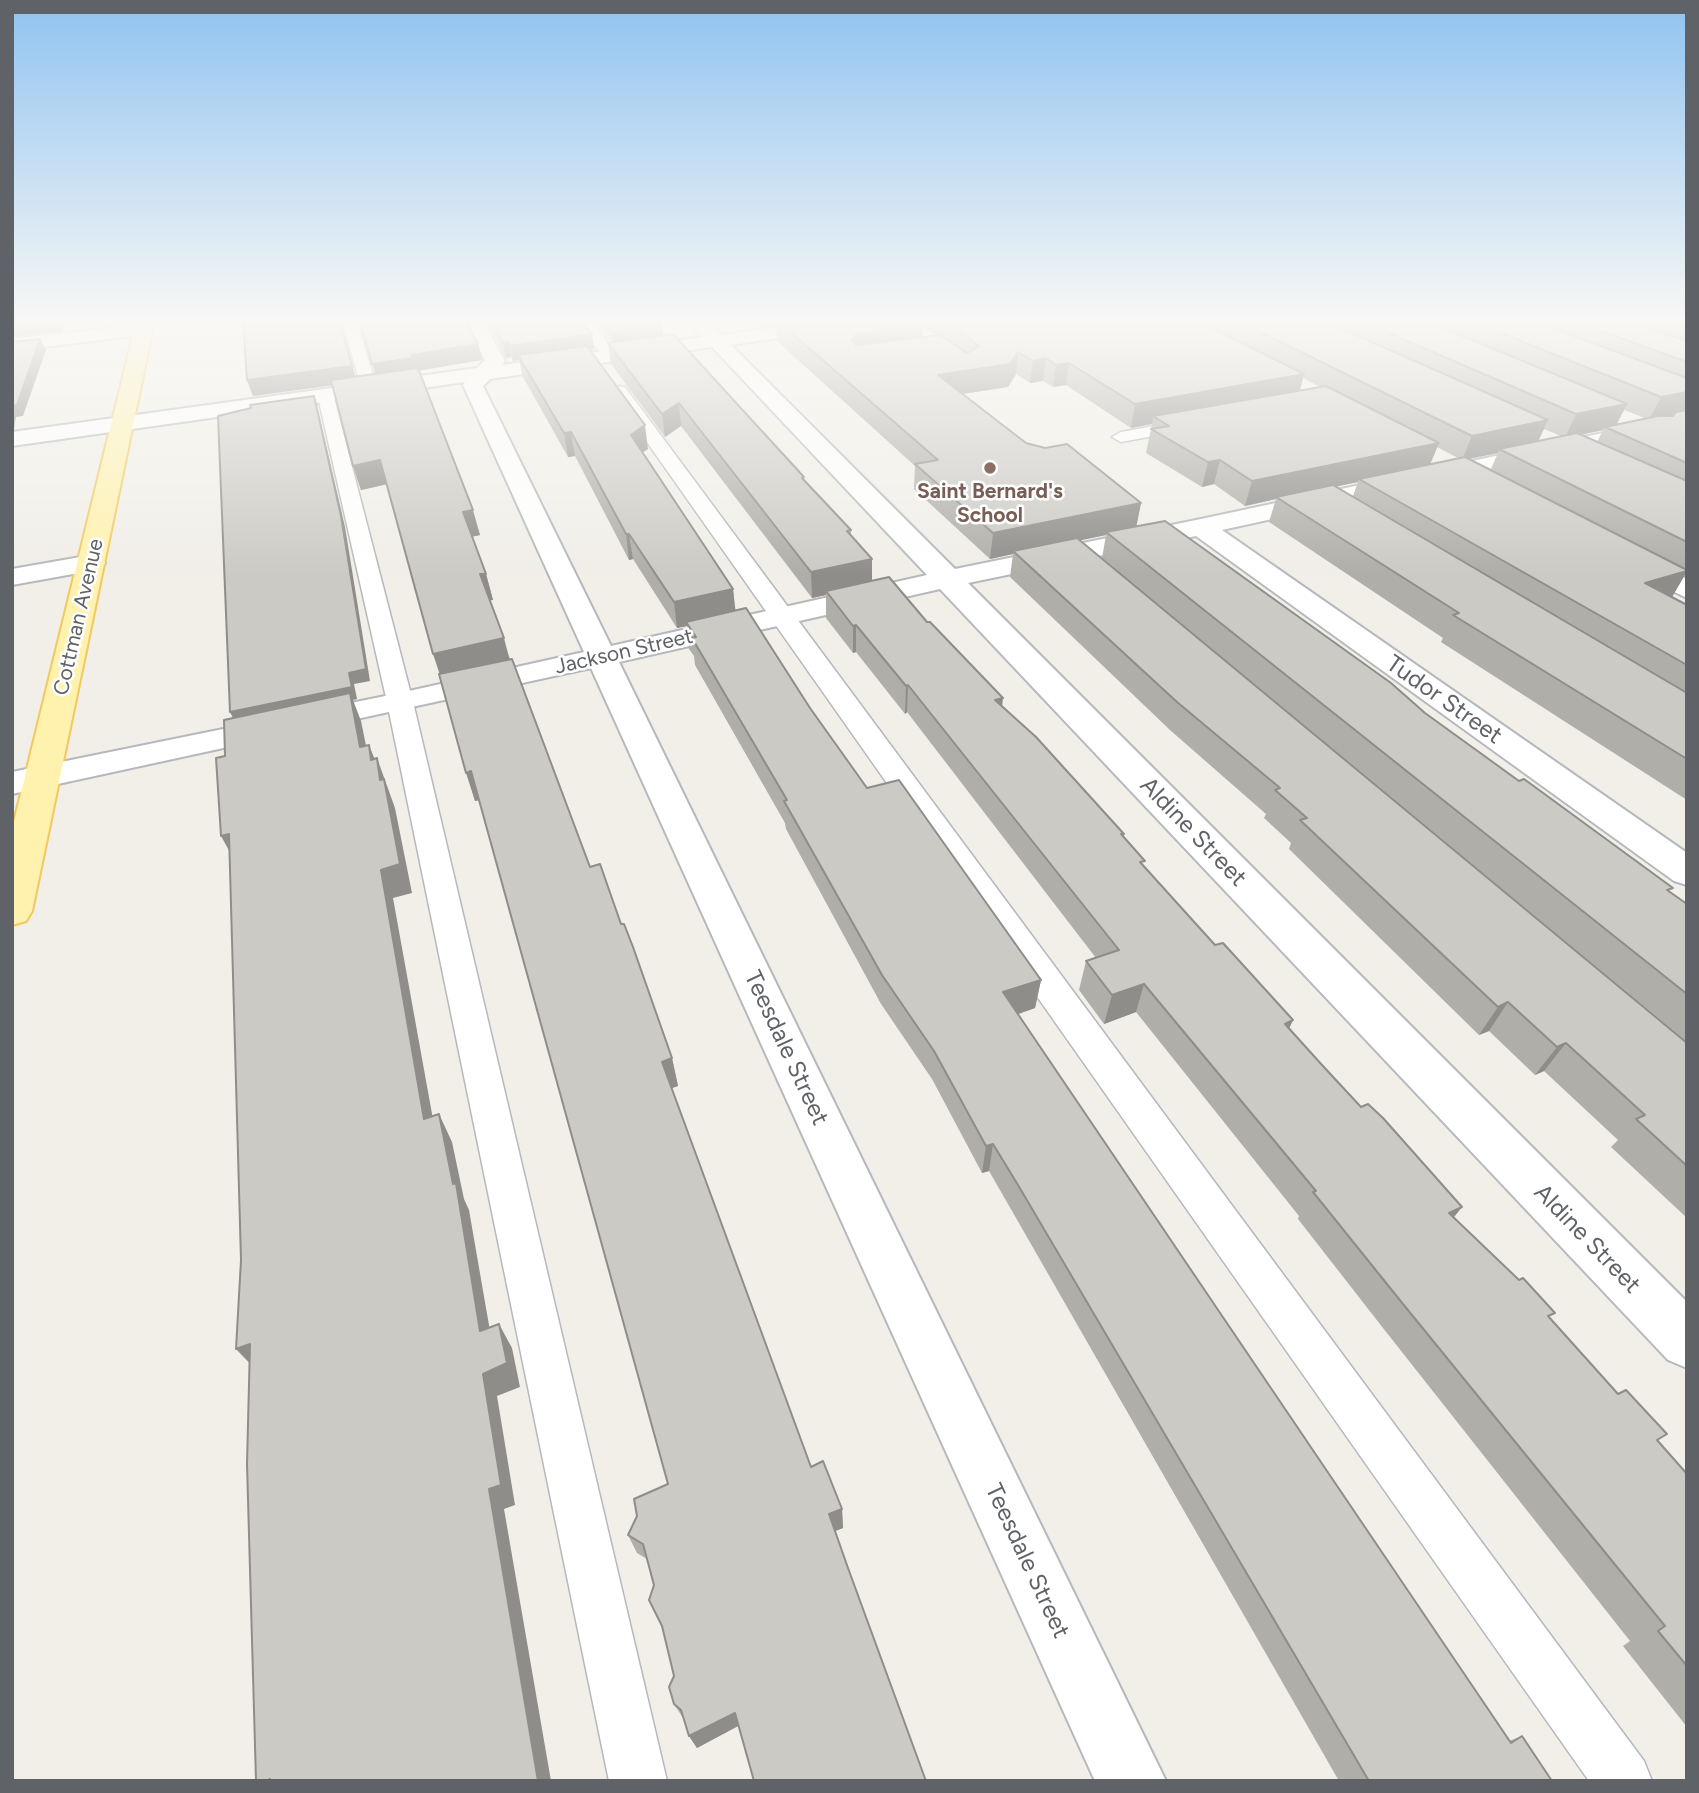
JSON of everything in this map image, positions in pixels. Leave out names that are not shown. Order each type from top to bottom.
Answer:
[{"type":"main road","name":"Cottman Avenue","points":[[12,911],[127,407]]},
{"type":"street","points":[[12,439],[251,407]]},
{"type":"street","name":"Teesdale Street","points":[[483,407],[1131,1781]]},
{"type":"street","name":"Aldine Street","points":[[780,407],[1687,1342]]},
{"type":"street","name":"Jackson Street","points":[[12,783],[400,702],[1075,551],[1328,500],[1472,477],[1633,424],[1682,432]]},
{"type":"street","points":[[1423,452],[1472,477]]},
{"type":"street","name":"Tudor Street","points":[[1201,527],[1687,872]]},
{"type":"street","points":[[1615,552],[1687,590]]},
{"type":"street","points":[[12,577],[92,563]]},
{"type":"lane","points":[[329,407],[400,702],[638,1781]]},
{"type":"lane","points":[[637,407],[782,617],[1624,1781]]},
{"type":"lane","points":[[1121,437],[1215,420]]},
{"type":"lane","points":[[1328,500],[1352,514]]},
{"type":"lane","points":[[1075,551],[1107,578]]},
{"type":"building","points":[[316,407],[341,516],[366,669],[349,673],[352,687],[230,712],[218,416],[251,408]]},
{"type":"building","points":[[338,407],[433,407],[473,510],[463,512],[486,574],[480,574],[504,638],[433,654],[380,460],[353,466]]},
{"type":"building","points":[[548,407],[632,407],[645,425],[631,435],[733,589],[674,602],[629,534],[626,534],[571,432],[564,433]]},
{"type":"building","points":[[656,407],[673,407],[662,414]]},
{"type":"building","points":[[682,407],[740,407],[851,530],[847,531],[872,559],[811,572]]},
{"type":"building","points":[[876,407],[979,407],[1026,443],[1045,448],[1067,444],[1141,503],[993,533],[915,464],[938,460]]},
{"type":"building","points":[[1207,407],[1367,407],[1439,443],[1252,481],[1220,460],[1208,462],[1151,429],[1169,426],[1153,416]]},
{"type":"building","points":[[1412,407],[1518,407],[1548,420],[1472,436]]},
{"type":"building","points":[[1559,407],[1613,407],[1576,414]]},
{"type":"building","points":[[1687,410],[1687,463],[1605,427],[1658,416],[1673,416],[1676,412]]},
{"type":"building","points":[[1577,433],[1687,481],[1687,542],[1499,449]]},
{"type":"building","points":[[1465,457],[1687,570],[1645,583],[1687,605],[1687,665],[1359,479]]},
{"type":"building","points":[[1333,485],[1687,693],[1687,759],[1453,615],[1459,613],[1276,497]]},
{"type":"building","points":[[1165,521],[1391,683],[1425,713],[1519,781],[1524,779],[1673,888],[1667,890],[1687,904],[1687,994],[1106,532]]},
{"type":"building","points":[[1077,538],[1687,1043],[1687,1166],[1636,1119],[1645,1115],[1566,1043],[1557,1047],[1508,1002],[1498,1007],[1300,820],[1307,818],[1275,790],[1280,788],[1177,702],[1013,551]]},
{"type":"building","points":[[889,577],[927,622],[930,622],[1003,698],[995,700],[1036,737],[1124,834],[1121,834],[1145,861],[1140,862],[1215,945],[1223,943],[1293,1020],[1285,1024],[1322,1065],[1361,1107],[1368,1104],[1383,1118],[1462,1207],[1449,1213],[1519,1280],[1523,1278],[1555,1313],[1548,1316],[1618,1394],[1626,1390],[1667,1434],[1657,1440],[1687,1474],[1687,1666],[1658,1631],[1665,1626],[1313,1192],[1316,1191],[1144,984],[1112,995],[1086,961],[1119,950],[908,685],[906,686],[856,625],[853,626],[826,591]]},
{"type":"building","points":[[746,608],[810,708],[867,788],[899,780],[1041,980],[1003,992],[1511,1743],[1522,1736],[1552,1781],[1369,1781],[1018,1185],[993,1144],[986,1146],[934,1051],[882,975],[784,801],[787,800],[692,638],[696,637],[686,622]]},
{"type":"building","points":[[512,659],[590,867],[600,864],[621,924],[624,924],[633,947],[672,1058],[662,1062],[811,1467],[823,1461],[842,1509],[829,1514],[926,1781],[754,1781],[735,1713],[689,1736],[681,1710],[674,1704],[669,1687],[674,1676],[662,1626],[649,1600],[654,1585],[643,1544],[628,1535],[637,1516],[634,1499],[668,1484],[471,771],[466,773],[439,674]]},
{"type":"building","points":[[350,693],[360,747],[369,745],[371,760],[377,758],[380,780],[384,779],[400,864],[381,870],[424,1119],[439,1114],[453,1184],[456,1183],[480,1331],[499,1324],[507,1363],[483,1374],[501,1485],[489,1489],[538,1781],[256,1781],[247,1464],[250,1344],[236,1349],[241,1260],[229,834],[221,836],[216,758],[225,756],[224,720]]},
{"type":"place","name":"Saint Bernard's School","points":[[990,468]]}]
